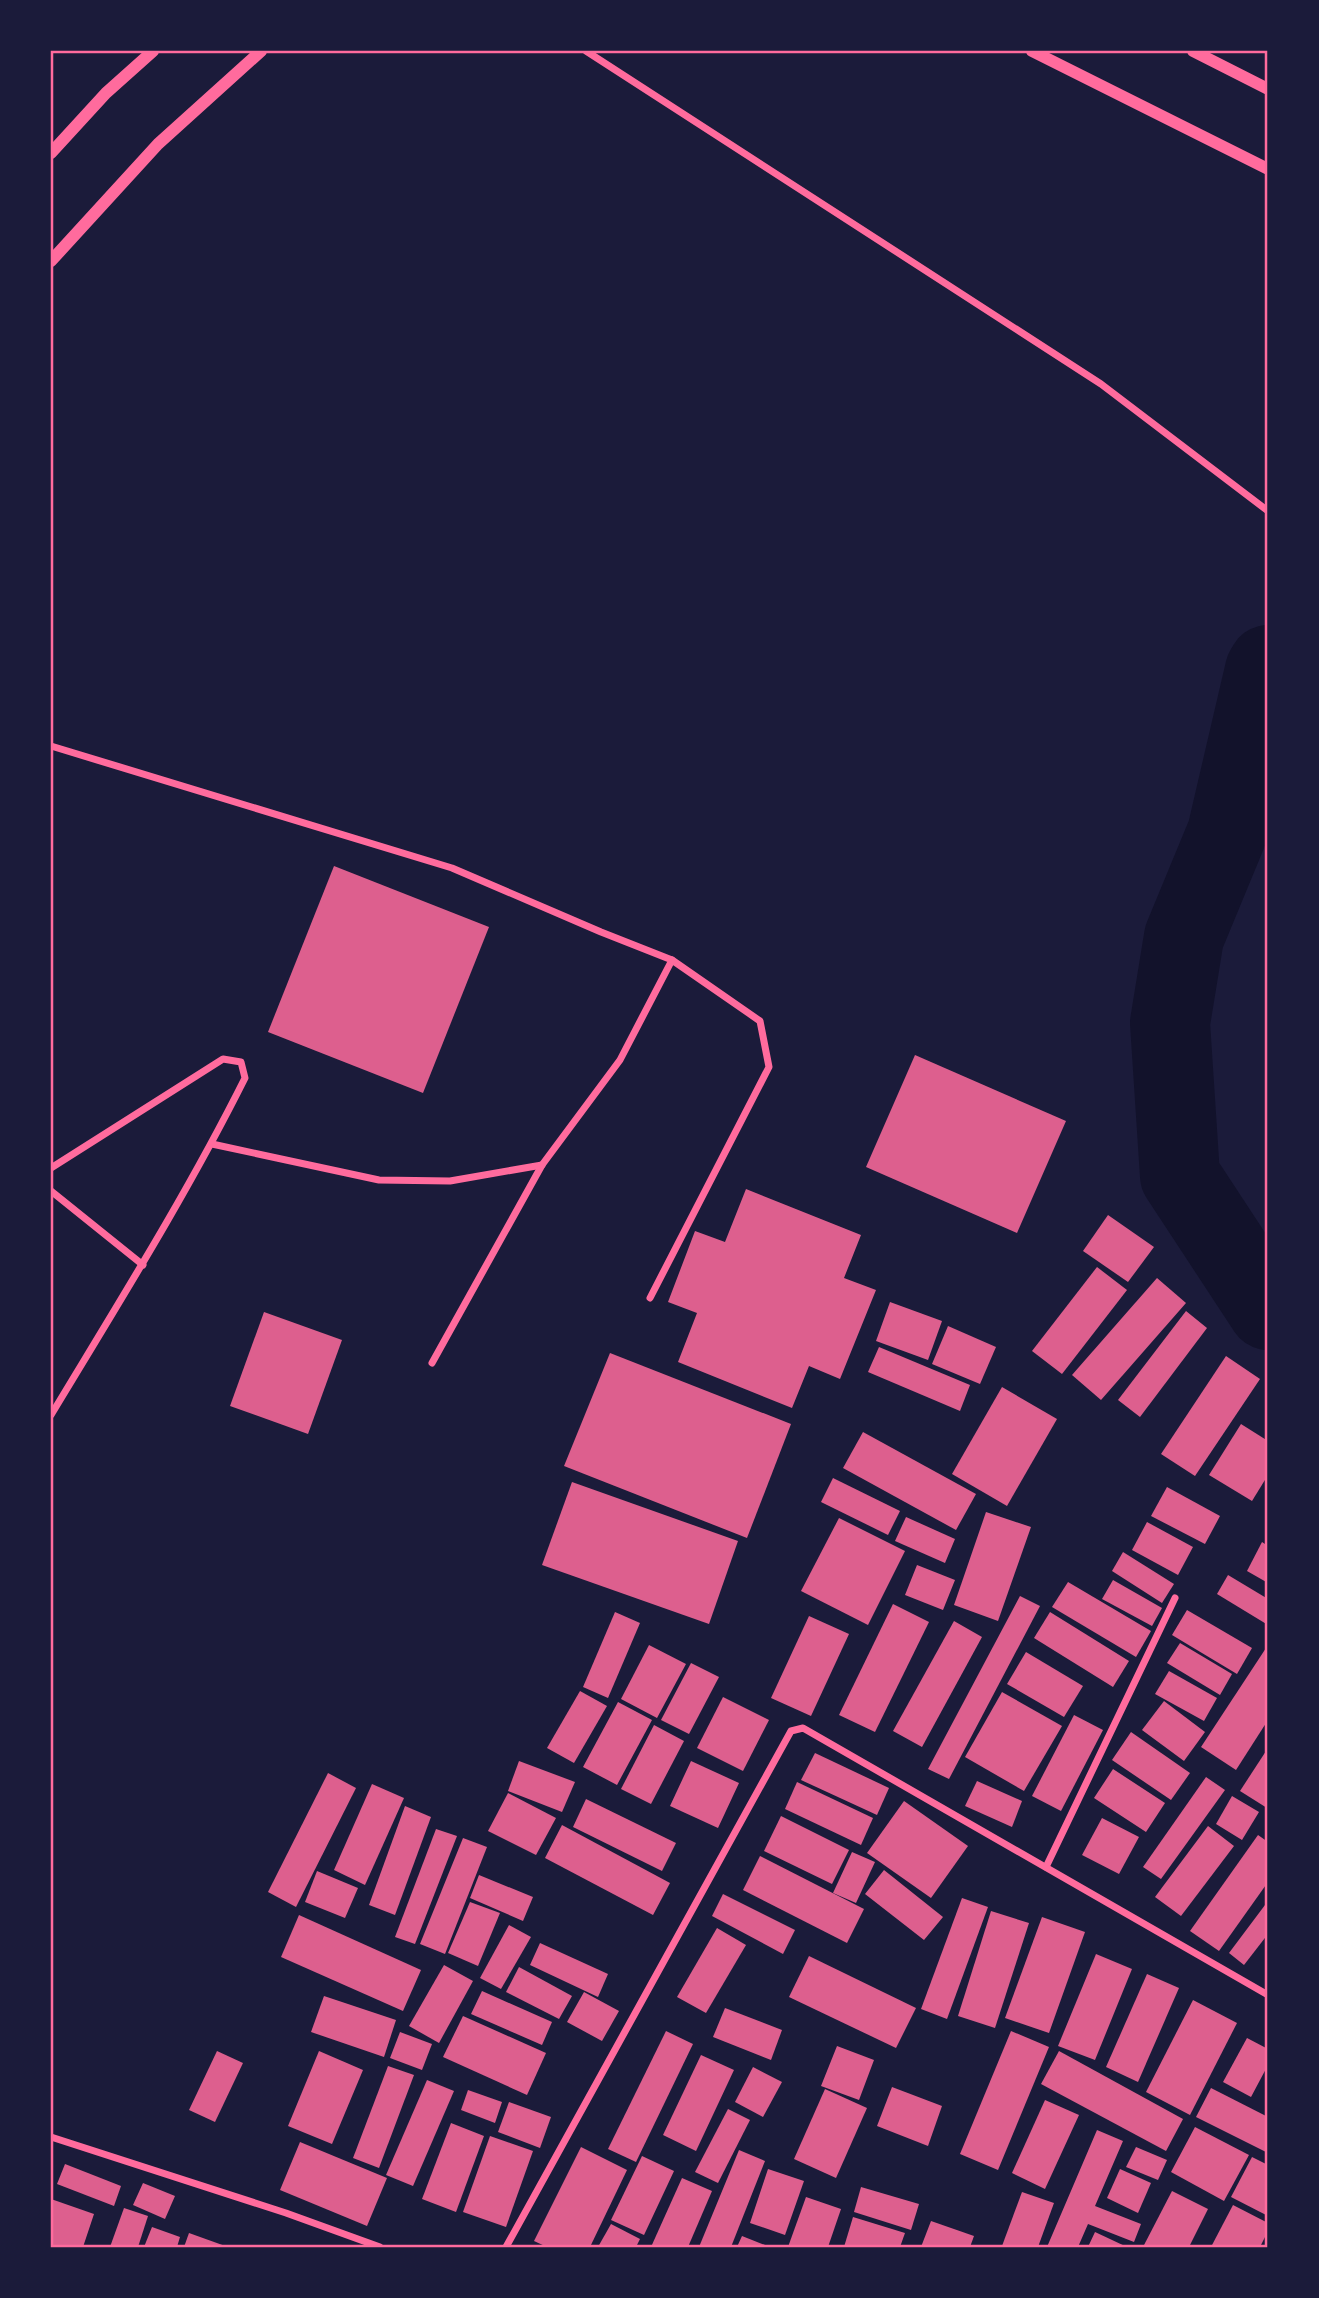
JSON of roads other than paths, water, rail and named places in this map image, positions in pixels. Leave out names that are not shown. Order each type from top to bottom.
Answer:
[{"type":"street","points":[[51,153],[106,93],[153,51]]},
{"type":"street","points":[[51,261],[158,144],[261,51]]},
{"type":"street","points":[[586,51],[1101,384],[1268,511]]},
{"type":"street","points":[[1032,51],[1268,169]]},
{"type":"street","points":[[1193,51],[1268,89]]},
{"type":"street","points":[[51,746],[452,868],[672,960],[760,1021],[769,1067],[650,1298]]},
{"type":"street","points":[[432,1363],[542,1165],[621,1060],[672,960]]},
{"type":"street","points":[[51,1168],[223,1059],[241,1062],[245,1078],[212,1144],[143,1265],[51,1415]]},
{"type":"street","points":[[212,1144],[379,1180],[450,1181],[542,1165]]},
{"type":"street","points":[[51,1191],[143,1265]]},
{"type":"street","points":[[1046,1867],[1175,1598]]},
{"type":"street","points":[[506,2247],[783,1741],[791,1731],[803,1728],[1268,1995]]},
{"type":"street","points":[[51,2137],[286,2213],[380,2247]]},
{"type":"waterway","points":[[1268,665],[1227,833],[1184,937],[1170,1023],[1180,1176],[1268,1310]]}]
